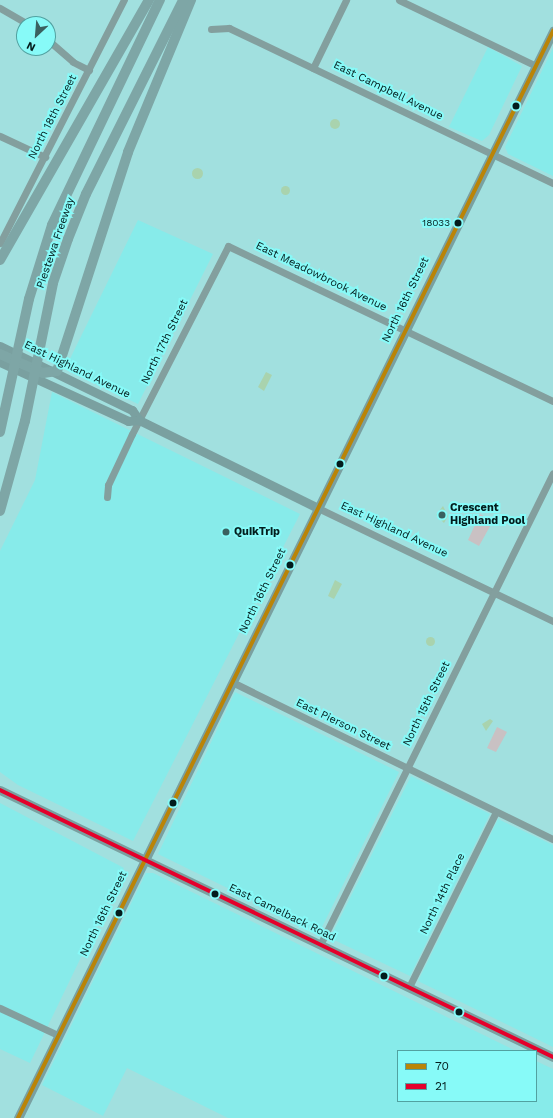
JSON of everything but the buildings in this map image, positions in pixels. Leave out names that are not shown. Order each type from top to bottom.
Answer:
[{"type":"highway","points":[[0,260],[149,0]]},
{"type":"highway","name":"Piestewa Freeway","points":[[0,432],[28,299],[50,231],[72,177],[160,0]]},
{"type":"highway","name":"Piestewa Freeway","points":[[0,511],[25,421],[53,283],[68,239],[86,194],[184,0]]},
{"type":"highway","points":[[5,358],[52,374],[130,145],[192,0]]},
{"type":"main road","name":"North 16th Street","points":[[18,1118],[553,31]]},
{"type":"main road","name":"East Highland Avenue","points":[[0,346],[5,358]]},
{"type":"main road","name":"East Highland Avenue","points":[[52,374],[132,410],[139,420]]},
{"type":"main road","name":"East Highland Avenue","points":[[52,374],[128,420],[139,420],[318,508]]},
{"type":"main road","name":"East Camelback Road","points":[[0,790],[553,1057]]},
{"type":"street","name":"North 18th Street","points":[[0,243],[124,0]]},
{"type":"street","points":[[313,68],[346,0]]},
{"type":"street","points":[[399,0],[536,66]]},
{"type":"street","points":[[0,8],[16,17]]},
{"type":"street","name":"East Campbell Avenue","points":[[211,29],[229,28],[553,182]]},
{"type":"street","points":[[56,47],[73,62],[89,70]]},
{"type":"street","points":[[0,136],[45,157]]},
{"type":"street","name":"East Meadowbrook Avenue","points":[[230,246],[553,402]]},
{"type":"street","name":"North 17th Street","points":[[106,497],[108,484],[139,420],[224,248],[230,246]]},
{"type":"street","name":"North 15th Street","points":[[320,945],[553,474]]},
{"type":"street","name":"East Highland Avenue","points":[[318,508],[553,621]]},
{"type":"street","name":"East Pierson Street","points":[[232,682],[553,839]]},
{"type":"street","name":"North 14th Place","points":[[409,987],[496,812]]},
{"type":"street","points":[[0,1008],[58,1035]]},
{"type":"shaded area","points":[[488,47],[522,66],[489,135],[482,141],[449,127]]},
{"type":"shaded area","points":[[553,48],[553,176],[508,154],[505,147]]},
{"type":"shaded area","points":[[335,119],[340,124],[335,129],[330,124]]},
{"type":"shaded area","points":[[197,167],[201,169],[203,173],[201,177],[197,179],[193,177],[191,173],[193,169]]},
{"type":"shaded area","points":[[285,185],[290,190],[285,195],[280,190]]},
{"type":"shaded area","points":[[138,220],[213,254],[138,404],[65,369]]},
{"type":"shaded area","points":[[266,372],[272,375],[264,391],[258,387]]},
{"type":"shaded area","points":[[52,392],[300,514],[133,841],[18,785],[0,772],[0,551],[35,480]]},
{"type":"shaded area","name":"Crescent Highland Pool","points":[[443,506],[448,516],[444,523],[436,515]]},
{"type":"shaded area","points":[[480,514],[493,521],[479,546],[468,540]]},
{"type":"shaded area","points":[[335,580],[342,584],[334,599],[328,596]]},
{"type":"shaded area","points":[[430,636],[435,641],[430,646],[425,641]]},
{"type":"shaded area","points":[[235,692],[399,772],[319,933],[158,854]]},
{"type":"shaded area","points":[[490,719],[493,721],[486,731],[482,724]]},
{"type":"shaded area","points":[[497,727],[507,732],[496,752],[487,748]]},
{"type":"shaded area","points":[[411,776],[490,814],[410,976],[330,938]]},
{"type":"shaded area","points":[[0,803],[124,868],[30,1063],[0,1049]]},
{"type":"shaded area","points":[[498,819],[553,845],[553,1047],[418,981]]},
{"type":"shaded area","points":[[146,873],[153,873],[514,1050],[397,1050],[397,1102],[537,1102],[537,1061],[553,1069],[553,1118],[228,1118],[127,1068],[103,1116],[42,1085]]},
{"type":"transit line","name":"70","points":[[18,1118],[553,31]]},
{"type":"transit line","name":"21","points":[[0,790],[553,1057]]},
{"type":"place","name":"18033","points":[[458,223]]},
{"type":"place","name":"Crescent Highland Pool","points":[[442,515]]},
{"type":"place","name":"QuikTrip","points":[[226,532]]}]
